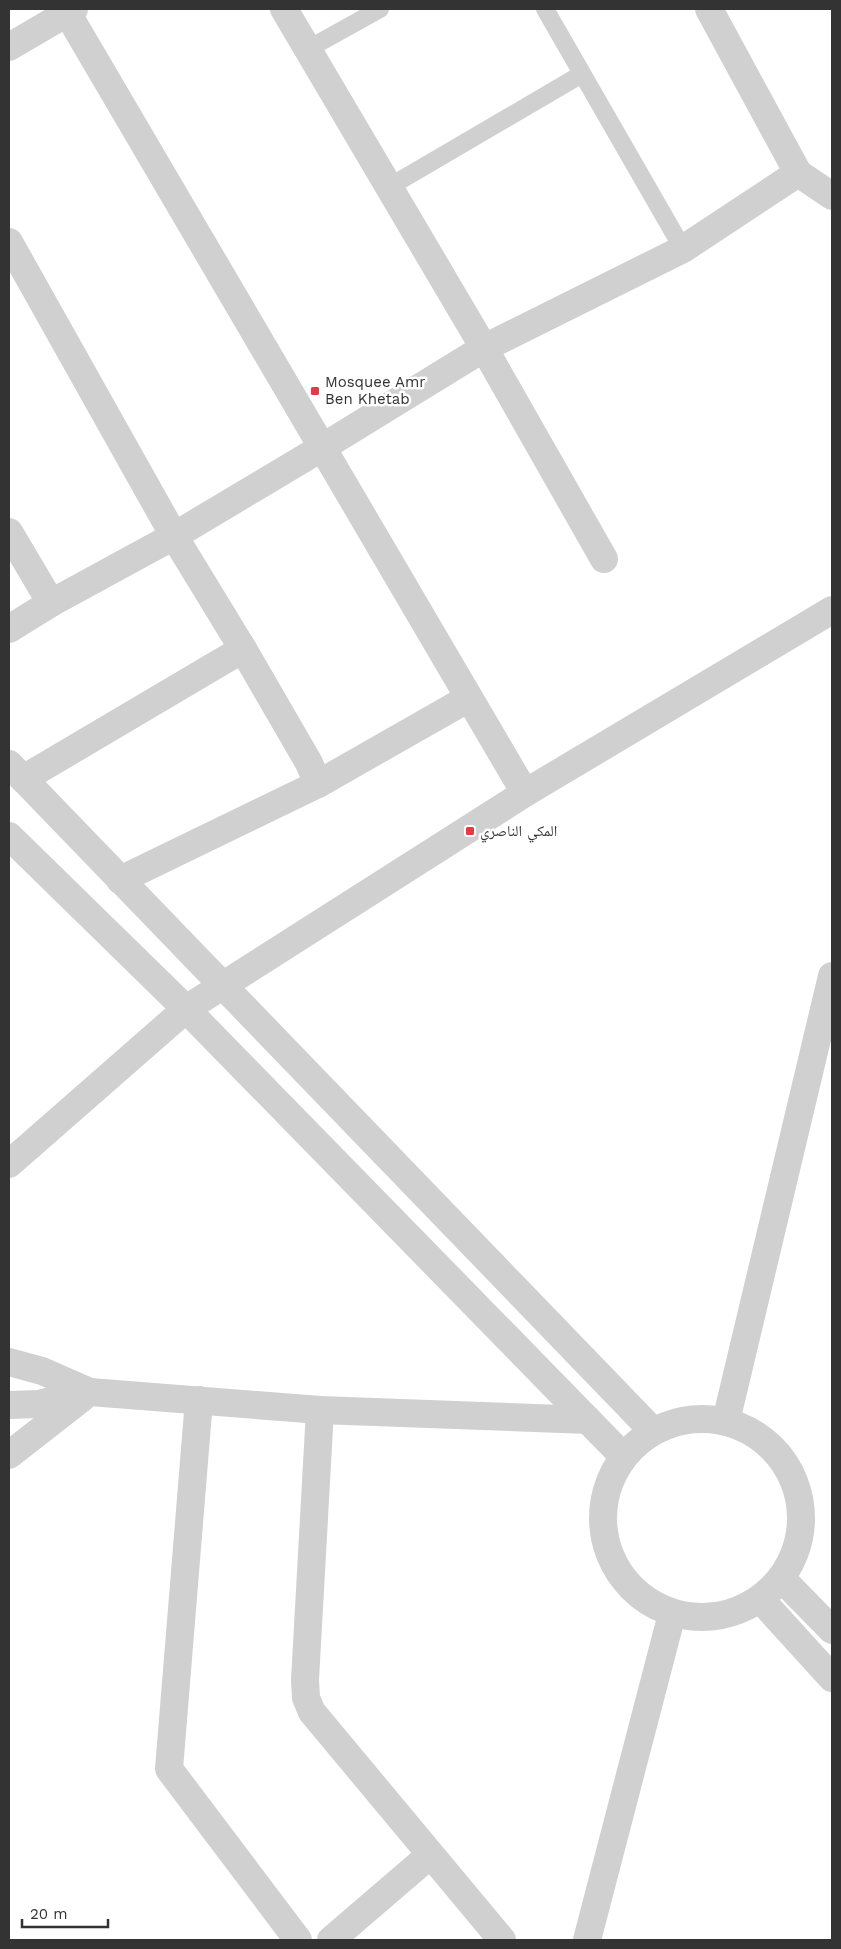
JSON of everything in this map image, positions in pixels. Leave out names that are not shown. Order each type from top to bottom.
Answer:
[{"type":"street","points":[[284,9],[484,348],[604,559]]},
{"type":"street","points":[[709,9],[798,173],[831,193]]},
{"type":"street","points":[[9,47],[69,10],[525,793]]},
{"type":"street","points":[[9,629],[51,603],[174,536],[484,348],[683,249],[798,173]]},
{"type":"street","points":[[9,242],[174,536],[243,649],[309,763],[318,784]]},
{"type":"street","points":[[9,532],[51,603]]},
{"type":"street","points":[[9,1164],[186,1009],[525,793],[832,610]]},
{"type":"street","points":[[243,649],[16,771],[654,1431]]},
{"type":"street","points":[[120,880],[318,784],[469,698]]},
{"type":"street","points":[[9,836],[186,1009],[623,1456]]},
{"type":"street","points":[[726,1421],[832,976]]},
{"type":"street","points":[[9,1362],[42,1371],[90,1392]]},
{"type":"street","points":[[9,1405],[39,1404],[90,1392],[320,1410],[588,1420]]},
{"type":"street","points":[[9,1455],[90,1392]]},
{"type":"street","points":[[199,1400],[169,1769],[298,1940]]},
{"type":"street","points":[[320,1410],[305,1680],[306,1698],[312,1712],[502,1940]]},
{"type":"street","points":[[702,1418],[726,1421],[756,1434],[781,1456],[797,1485],[802,1517],[797,1550],[782,1579],[761,1600],[733,1614],[703,1619],[672,1614],[643,1599],[626,1582],[607,1548],[602,1516],[608,1484],[623,1456],[637,1442],[654,1431],[677,1421],[702,1418]]},
{"type":"street","points":[[782,1579],[832,1630]]},
{"type":"street","points":[[761,1600],[832,1678]]},
{"type":"street","points":[[587,1940],[672,1614]]},
{"type":"street","points":[[332,1940],[430,1855]]},
{"type":"lane","points":[[308,49],[380,9]]},
{"type":"lane","points":[[545,9],[683,249]]},
{"type":"lane","points":[[389,187],[582,74]]},
{"type":"place","name":"Mosquee Amr Ben Khetab","points":[[315,391]]},
{"type":"place","name":"المكي الناصري","points":[[470,831]]}]
